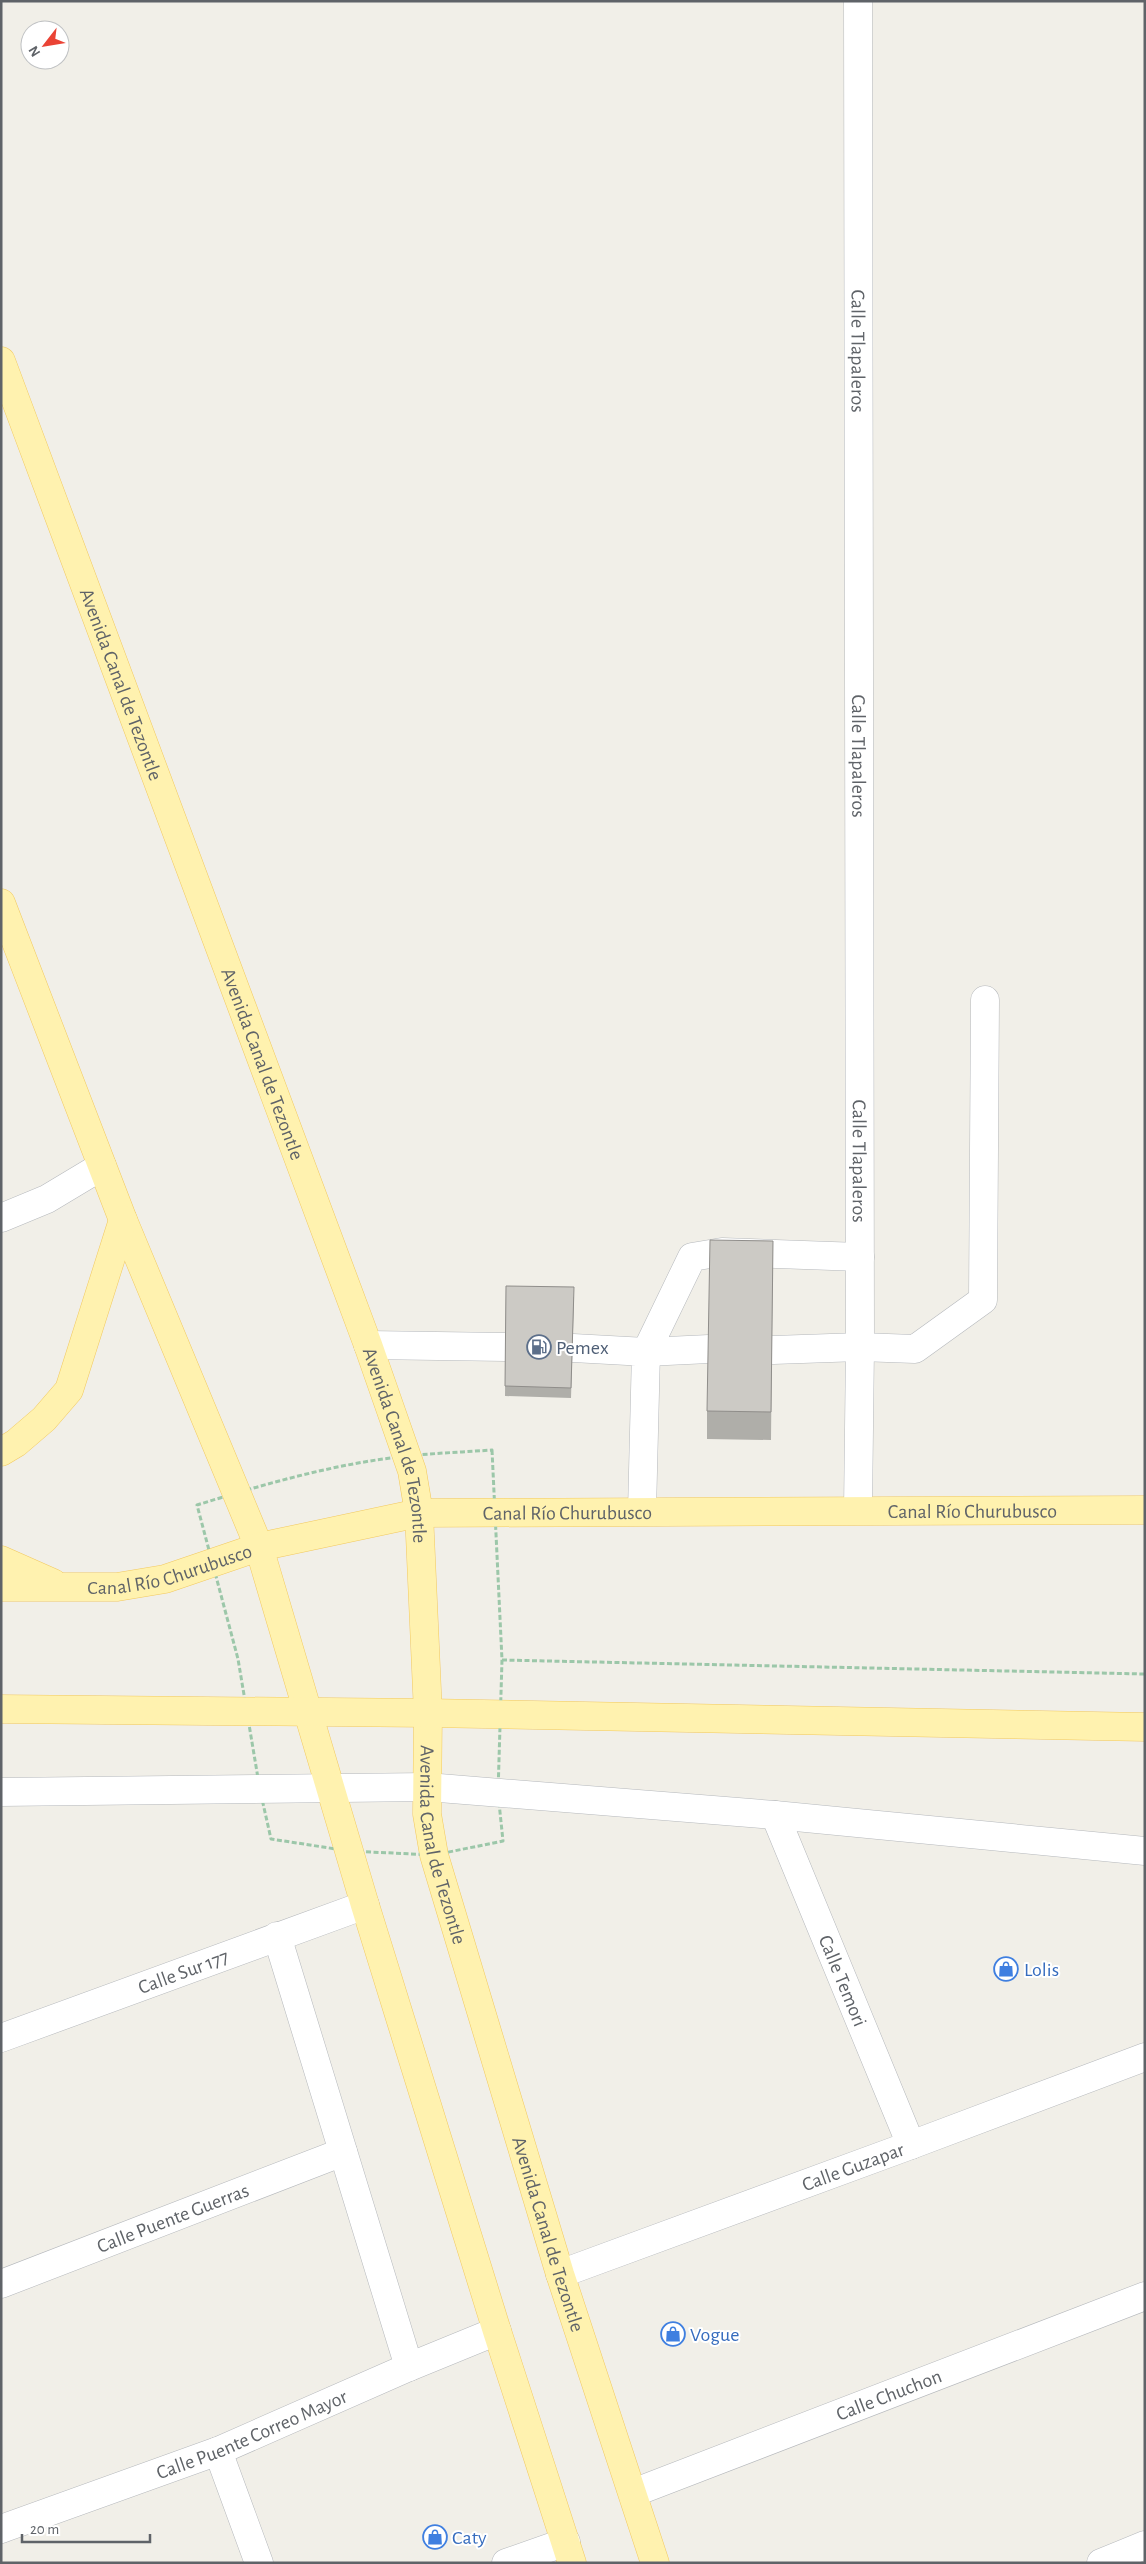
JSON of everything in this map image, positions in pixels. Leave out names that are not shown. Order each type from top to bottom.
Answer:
[{"type":"main road","name":"Avenida Canal de Tezontle","points":[[1,361],[368,1345],[407,1456],[419,1513],[428,1713],[427,1814],[434,1855],[560,2274],[655,2563]]},
{"type":"main road","points":[[1,903],[123,1220],[259,1548],[365,1905],[497,2331],[569,2552]]},
{"type":"main road","points":[[1,1452],[16,1443],[44,1419],[69,1390],[123,1220]]},
{"type":"main road","name":"Canal Río Churubusco","points":[[1,1587],[117,1587],[165,1580],[259,1548],[419,1513],[1145,1510]]},
{"type":"main road","points":[[1,1560],[63,1588]]},
{"type":"main road","points":[[1,1709],[499,1714],[1145,1727]]},
{"type":"street","name":"Calle Tlapaleros","points":[[858,1],[860,1257],[858,1510]]},
{"type":"street","points":[[773,1350],[860,1347],[914,1350],[983,1300],[985,1000]]},
{"type":"street","points":[[1,1218],[48,1198],[102,1166]]},
{"type":"street","points":[[642,1511],[646,1352],[692,1257],[722,1252],[860,1257]]},
{"type":"street","points":[[368,1345],[506,1346]]},
{"type":"street","points":[[573,1348],[646,1352],[709,1349]]},
{"type":"street","points":[[1,1792],[427,1787],[775,1815],[1145,1851]]},
{"type":"street","name":"Calle Temori","points":[[775,1815],[911,2145]]},
{"type":"street","name":"Calle Sur 177","points":[[1,2038],[365,1905]]},
{"type":"street","points":[[278,1936],[409,2366]]},
{"type":"street","name":"Calle Guzapar","points":[[560,2274],[1145,2057]]},
{"type":"street","name":"Calle Puente Guerras","points":[[1,2284],[343,2152]]},
{"type":"street","name":"Calle Chuchon","points":[[633,2493],[1145,2296]]},
{"type":"street","name":"Calle Puente Correo Mayor","points":[[1,2529],[218,2451],[409,2366],[497,2331]]},
{"type":"street","points":[[218,2451],[259,2563]]},
{"type":"street","points":[[1101,2563],[1145,2544]]},
{"type":"street","points":[[506,2563],[569,2552]]},
{"type":"path","points":[[492,1450],[502,1660],[498,1793],[502,1841],[434,1855],[349,1850],[271,1839],[260,1790],[238,1659],[197,1506],[237,1493],[351,1465],[407,1456],[492,1450]]},
{"type":"path","points":[[502,1660],[1145,1674]]},
{"type":"building","points":[[710,1240],[773,1241],[771,1412],[707,1411]]},
{"type":"building","name":"Pemex","points":[[506,1286],[574,1287],[571,1388],[505,1386]]},
{"type":"place","name":"Pemex","points":[[539,1347]]},
{"type":"place","name":"Lolis","points":[[1006,1969]]},
{"type":"place","name":"Vogue","points":[[673,2334]]},
{"type":"place","name":"Caty","points":[[435,2537]]}]
